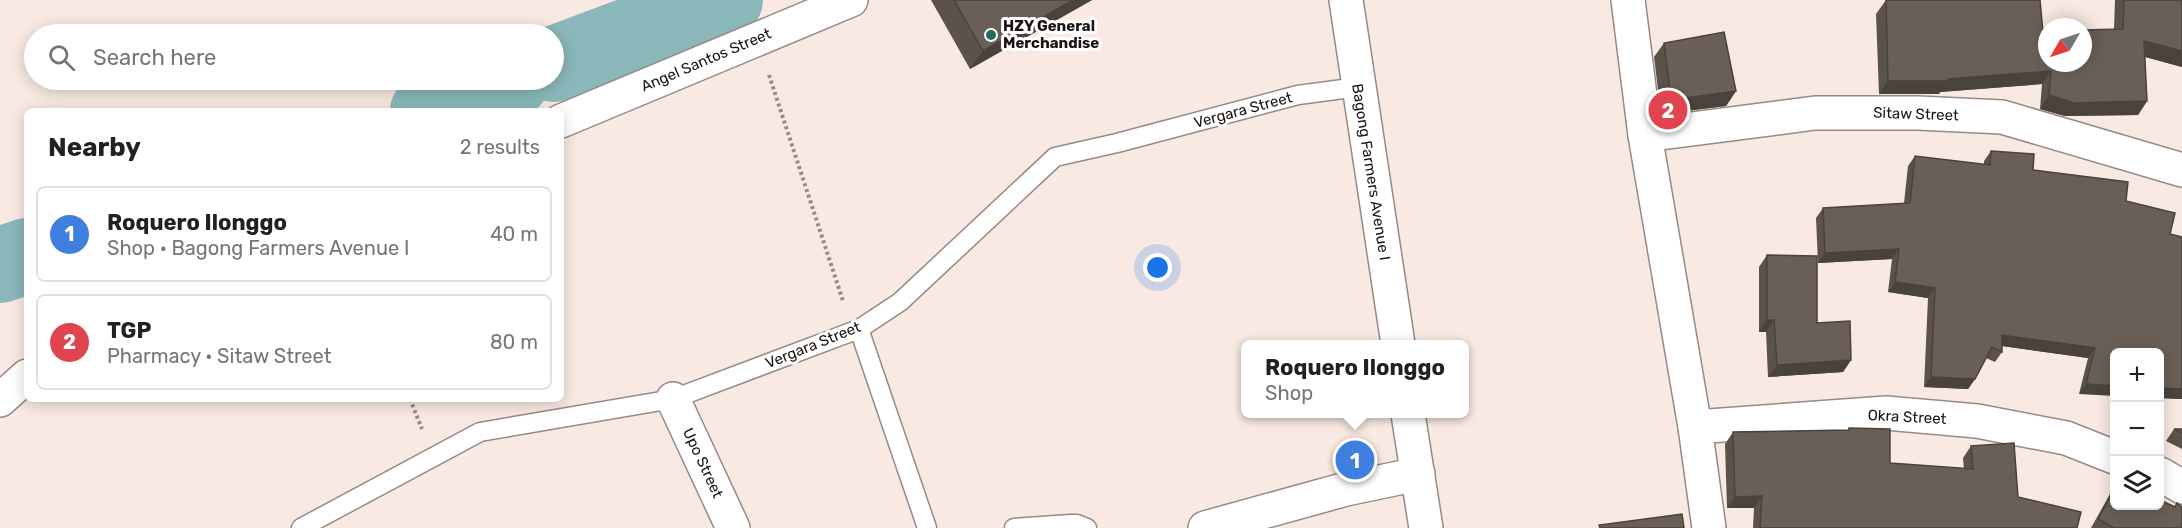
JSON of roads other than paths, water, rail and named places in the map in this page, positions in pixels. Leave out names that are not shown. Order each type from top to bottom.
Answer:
[{"type":"street","name":"Angel Santos Street","points":[[564,120],[851,0]]},
{"type":"street","name":"Bagong Farmers Avenue I","points":[[1346,0],[1397,340]]},
{"type":"street","points":[[1628,0],[1645,135],[1695,427],[1709,528]]},
{"type":"street","name":"Sitaw Street","points":[[1645,135],[1815,113],[1918,113],[2002,117],[2182,170]]},
{"type":"street","points":[[0,400],[24,379]]},
{"type":"street","name":"Upo Street","points":[[673,399],[733,528]]},
{"type":"street","name":"Okra Street","points":[[1695,427],[1886,413],[1977,421],[2066,438],[2112,456]]},
{"type":"street","points":[[1409,418],[1426,528]]},
{"type":"street","points":[[1205,528],[1346,489],[1418,474]]},
{"type":"street","points":[[2164,476],[2182,487]]},
{"type":"lane","name":"Vergara Street","points":[[302,528],[480,432],[673,399],[856,330],[900,302],[1055,157],[1298,95],[1358,87]]},
{"type":"lane","points":[[856,330],[927,528]]},
{"type":"lane","points":[[1014,528],[1077,524],[1087,528]]},
{"type":"waterway","points":[[564,60],[725,0]]},
{"type":"waterway","points":[[436,108],[485,90]]},
{"type":"waterway","points":[[0,265],[24,257]]},
{"type":"place","name":"HZY General Merchandise","points":[[991,35]]},
{"type":"place","name":"TGP","points":[[1668,110]]},
{"type":"place","name":"Roquero Ilonggo","points":[[1355,460]]}]
